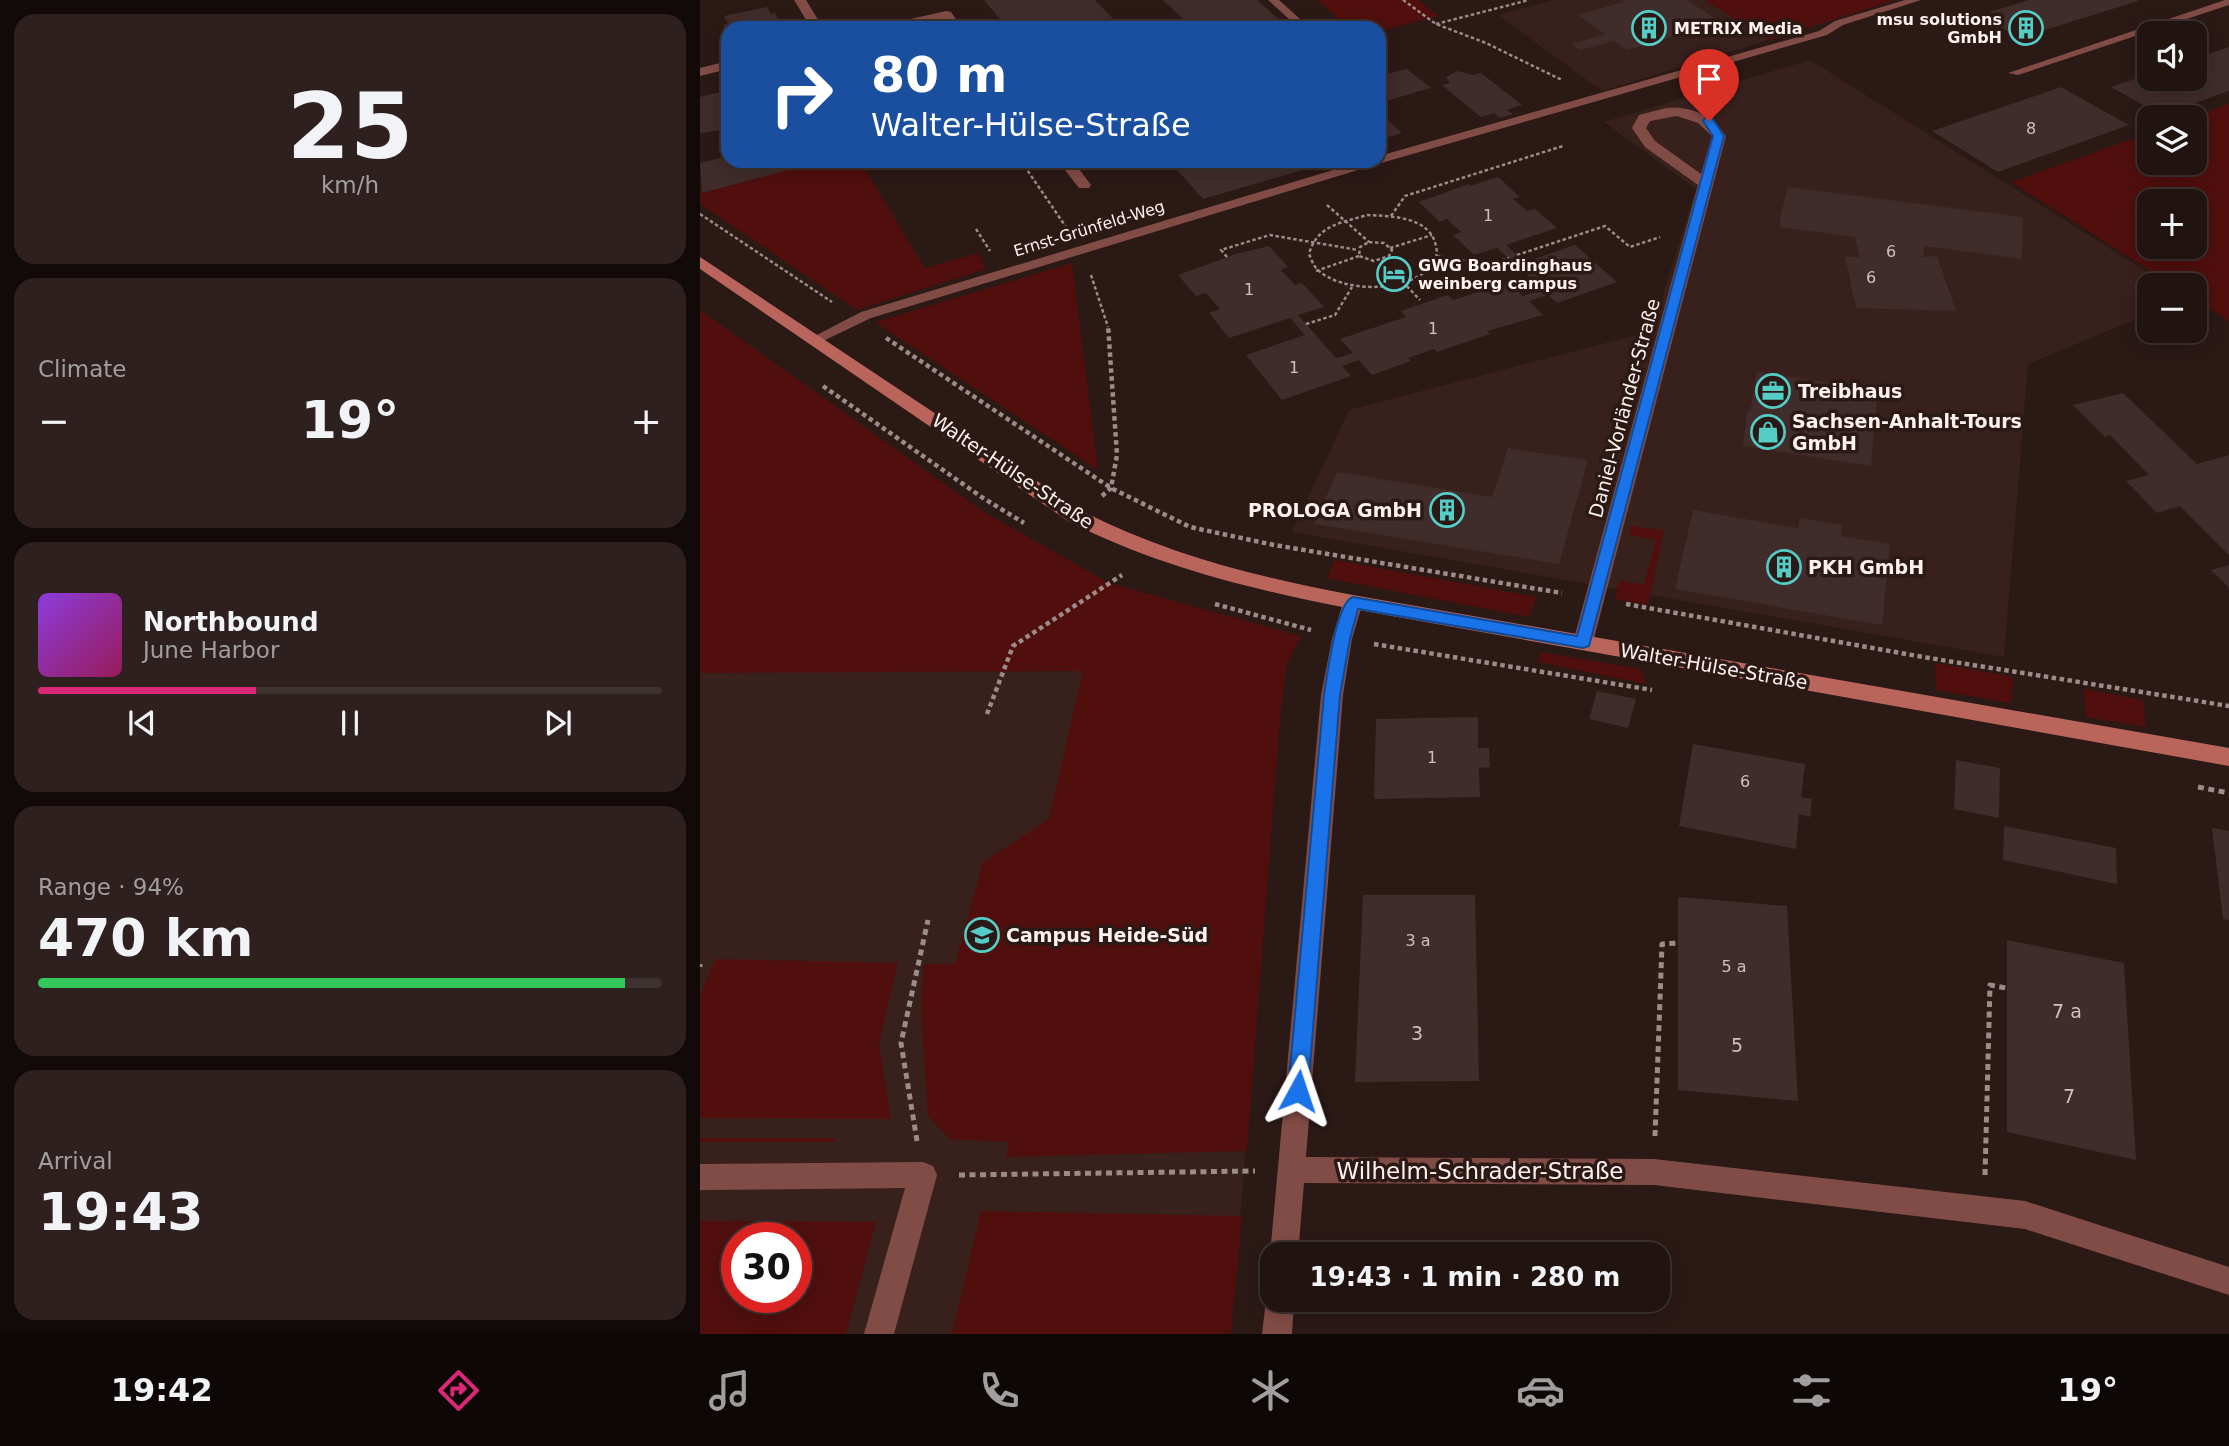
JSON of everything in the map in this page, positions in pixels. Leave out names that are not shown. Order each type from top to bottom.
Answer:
[{"type":"street","points":[[800,0],[813,21]]},
{"type":"street","points":[[932,0],[951,21]]},
{"type":"street","points":[[920,21],[946,15]]},
{"type":"street","points":[[700,72],[721,67]]},
{"type":"street","name":"Daniel-Vorländer-Straße","points":[[1583,642],[1719,136],[1709,121],[1691,113],[1667,111],[1644,118],[1639,128],[1650,144],[1706,184]]},
{"type":"street","points":[[1071,168],[1084,185]]},
{"type":"street","name":"Walter-Hülse-Straße","points":[[700,262],[1076,516],[1099,529],[1172,559],[1225,574],[1353,602],[2229,757]]},
{"type":"street","points":[[1285,1242],[1332,695],[1342,639],[1353,602]]},
{"type":"street","name":"Wilhelm-Schrader-Straße","points":[[1291,1170],[1654,1172],[1984,1210],[2025,1215],[2229,1282]]},
{"type":"street","points":[[700,1177],[922,1175],[878,1334]]},
{"type":"street","points":[[1277,1334],[1279,1312]]},
{"type":"lane","points":[[1273,0],[1297,21]]},
{"type":"lane","name":"Ernst-Grünfeld-Weg","points":[[1386,159],[1823,33],[1839,23],[1916,0]]},
{"type":"lane","points":[[2014,73],[2229,2]]},
{"type":"lane","name":"Ernst-Grünfeld-Weg","points":[[817,339],[856,319],[1354,168]]},
{"type":"path","points":[[1403,0],[1436,24],[1486,43],[1599,98]]},
{"type":"path","points":[[1436,24],[1529,0]]},
{"type":"path","points":[[1391,216],[1405,196],[1563,146]]},
{"type":"path","points":[[1026,168],[1081,249],[1108,320],[1117,455],[1111,488],[1076,516]]},
{"type":"path","points":[[700,214],[1111,488],[1190,527],[1274,545],[1595,598],[1923,657],[2229,706]]},
{"type":"path","points":[[1367,215],[1391,216],[1408,220],[1432,235],[1438,245],[1437,256],[1431,267],[1404,283],[1387,287],[1352,287],[1316,271],[1309,261],[1307,251],[1311,241],[1323,229],[1343,220],[1367,215]]},
{"type":"path","points":[[1343,220],[1369,242]]},
{"type":"path","points":[[1517,255],[1605,226],[1630,247],[1669,233]]},
{"type":"path","points":[[1227,257],[1221,250],[1270,235],[1358,250],[1369,242],[1379,242],[1390,248],[1432,235]]},
{"type":"path","points":[[1316,271],[1360,256],[1369,260],[1381,260],[1391,254],[1390,248]]},
{"type":"path","points":[[1358,250],[1360,256]]},
{"type":"path","points":[[1437,256],[1489,264],[1508,258]]},
{"type":"path","points":[[1381,260],[1420,300]]},
{"type":"path","points":[[1306,324],[1335,315],[1352,287]]},
{"type":"path","points":[[987,714],[1013,646],[1122,575]]},
{"type":"path","points":[[928,920],[901,1043],[922,1175],[1291,1170]]},
{"type":"path","points":[[1654,1172],[1662,944],[1678,943]]},
{"type":"path","points":[[1984,1210],[1990,985],[2007,988]]},
{"type":"shaded area","points":[[1317,0],[1418,0],[1438,16],[1386,29],[1386,21],[1341,21]]},
{"type":"shaded area","points":[[1553,0],[1705,0],[1769,40],[1602,91],[1498,15]]},
{"type":"shaded area","points":[[1705,0],[1895,0],[1769,40]]},
{"type":"shaded area","points":[[1810,60],[2149,273],[2137,273],[2137,319],[2028,364],[2004,657],[1292,532],[1349,410],[1652,331],[1696,189],[1604,122]]},
{"type":"shaded area","points":[[2229,104],[2229,321],[2207,307],[2207,273],[2154,273],[2011,182],[2137,137],[2137,175],[2207,175],[2207,112]]},
{"type":"shaded area","points":[[795,168],[864,168],[925,268],[978,253],[986,269],[857,310],[700,204],[700,189],[703,193]]},
{"type":"shaded area","points":[[1072,263],[1098,470],[875,322]]},
{"type":"shaded area","name":"Campus Heide-Süd","points":[[700,310],[984,512],[1108,583],[1301,636],[1286,666],[1280,719],[1231,1334],[700,1334]]},
{"type":"shaded area","points":[[700,310],[984,512],[1109,583],[1301,636],[1286,666],[1280,719],[1247,1151],[1006,1157],[1009,1142],[950,1139],[928,1116],[921,1005],[924,964],[955,964],[983,862],[1049,819],[1083,671],[700,673]]},
{"type":"shaded area","points":[[1630,526],[1664,530],[1648,605],[1615,599],[1619,581],[1644,584],[1656,540],[1629,535]]},
{"type":"shaded area","points":[[1335,560],[1537,597],[1529,617],[1327,578]]},
{"type":"shaded area","points":[[1541,652],[1641,669],[1646,684],[1538,662]]},
{"type":"shaded area","points":[[1935,663],[2013,677],[2011,703],[1936,690]]},
{"type":"shaded area","points":[[2084,689],[2143,700],[2146,727],[2086,717]]},
{"type":"shaded area","points":[[715,959],[898,963],[879,1043],[891,1119],[700,1118],[700,996]]},
{"type":"shaded area","points":[[700,1138],[835,1138],[834,1142],[700,1142]]},
{"type":"shaded area","points":[[981,1211],[1242,1216],[1231,1334],[952,1334]]},
{"type":"shaded area","points":[[700,1221],[876,1222],[846,1334],[700,1334]]},
{"type":"building","points":[[984,0],[1095,0],[1115,21],[1001,21]]},
{"type":"building","points":[[1163,0],[1257,0],[1281,21],[1185,21]]},
{"type":"building","name":"METRIX Media","points":[[1622,0],[1687,0],[1722,23],[1627,50],[1614,41],[1580,50],[1571,44],[1605,34],[1577,15],[1624,2]]},
{"type":"building","name":"msu solutions GmbH","points":[[2029,0],[2138,1],[2019,38],[1982,17],[1992,14],[1989,12]]},
{"type":"building","points":[[767,7],[780,21],[727,21],[724,16]]},
{"type":"building","points":[[2229,47],[2229,91],[2189,105],[2143,105],[2111,87],[2137,78],[2137,91],[2207,91],[2207,55]]},
{"type":"building","points":[[1407,69],[1431,88],[1386,101],[1386,74]]},
{"type":"building","points":[[1457,71],[1473,75],[1481,73],[1522,105],[1507,110],[1513,114],[1500,118],[1494,113],[1481,117],[1442,85],[1450,83],[1446,77]]},
{"type":"building","points":[[2061,87],[2129,125],[1998,172],[1932,131]]},
{"type":"building","points":[[721,92],[721,130],[700,133],[700,97]]},
{"type":"building","points":[[1386,118],[1402,133],[1386,138]]},
{"type":"building","points":[[721,158],[721,168],[796,168],[702,193],[700,163]]},
{"type":"building","points":[[1175,168],[1309,168],[1203,199]]},
{"type":"building","points":[[1498,177],[1520,197],[1513,199],[1527,211],[1535,209],[1557,228],[1506,245],[1525,262],[1575,245],[1617,282],[1557,303],[1548,295],[1529,301],[1543,315],[1487,331],[1490,334],[1437,352],[1434,349],[1408,358],[1411,361],[1372,375],[1359,360],[1342,366],[1351,376],[1282,400],[1246,355],[1305,335],[1290,318],[1229,338],[1209,313],[1220,309],[1206,293],[1196,296],[1178,275],[1236,254],[1269,246],[1288,267],[1281,270],[1295,285],[1302,283],[1324,307],[1298,315],[1336,358],[1353,353],[1340,339],[1406,317],[1401,311],[1448,295],[1453,300],[1509,282],[1523,296],[1542,289],[1497,248],[1474,255],[1453,235],[1461,232],[1447,219],[1440,222],[1419,202]]},
{"type":"building","points":[[1788,187],[2023,217],[2022,259],[1924,246],[1923,257],[1937,256],[1956,311],[1856,308],[1845,257],[1860,257],[1855,237],[1780,227]]},
{"type":"building","points":[[1757,372],[1878,390],[1871,466],[1743,446],[1747,411],[1750,412]]},
{"type":"building","points":[[2123,393],[2197,464],[2229,455],[2229,555],[2180,506],[2157,513],[2126,481],[2149,475],[2110,435],[2105,437],[2073,405]]},
{"type":"building","name":"PROLOGA GmbH","points":[[1508,448],[1588,460],[1559,564],[1314,524],[1337,472],[1492,497]]},
{"type":"building","name":"PKH GmbH","points":[[1693,510],[1798,528],[1800,518],[1843,525],[1841,536],[1890,544],[1882,625],[1675,589]]},
{"type":"building","points":[[2229,565],[2229,588],[2211,570]]},
{"type":"building","points":[[1597,691],[1636,699],[1628,728],[1589,719]]},
{"type":"building","points":[[1478,717],[1478,748],[1489,748],[1490,767],[1479,768],[1480,797],[1374,799],[1376,719]]},
{"type":"building","points":[[1693,744],[1805,764],[1801,797],[1812,799],[1810,817],[1799,814],[1796,849],[1679,826]]},
{"type":"building","points":[[1956,760],[2000,768],[1999,818],[1954,809]]},
{"type":"building","points":[[2004,826],[2116,848],[2117,884],[2003,860]]},
{"type":"building","points":[[2212,828],[2229,831],[2229,920],[2223,919]]},
{"type":"building","points":[[1363,895],[1475,895],[1479,1081],[1355,1082]]},
{"type":"building","points":[[1678,897],[1787,906],[1798,1101],[1678,1090]]},
{"type":"building","points":[[2007,940],[2124,963],[2136,1160],[2007,1132]]},
{"type":"place","name":"METRIX Media","points":[[1649,28]]},
{"type":"place","name":"msu solutions GmbH","points":[[2026,28]]},
{"type":"place","name":"GWG Boardinghaus weinberg campus","points":[[1394,274]]},
{"type":"place","name":"Treibhaus","points":[[1773,391]]},
{"type":"place","name":"Sachsen-Anhalt-Tours GmbH","points":[[1768,432]]},
{"type":"place","name":"PROLOGA GmbH","points":[[1447,510]]},
{"type":"place","name":"PKH GmbH","points":[[1784,567]]},
{"type":"place","name":"Campus Heide-Süd","points":[[982,935]]},
{"type":"route","points":[[1298,1091],[1332,695],[1342,639],[1353,602],[1583,642],[1719,136],[1709,121]]}]
